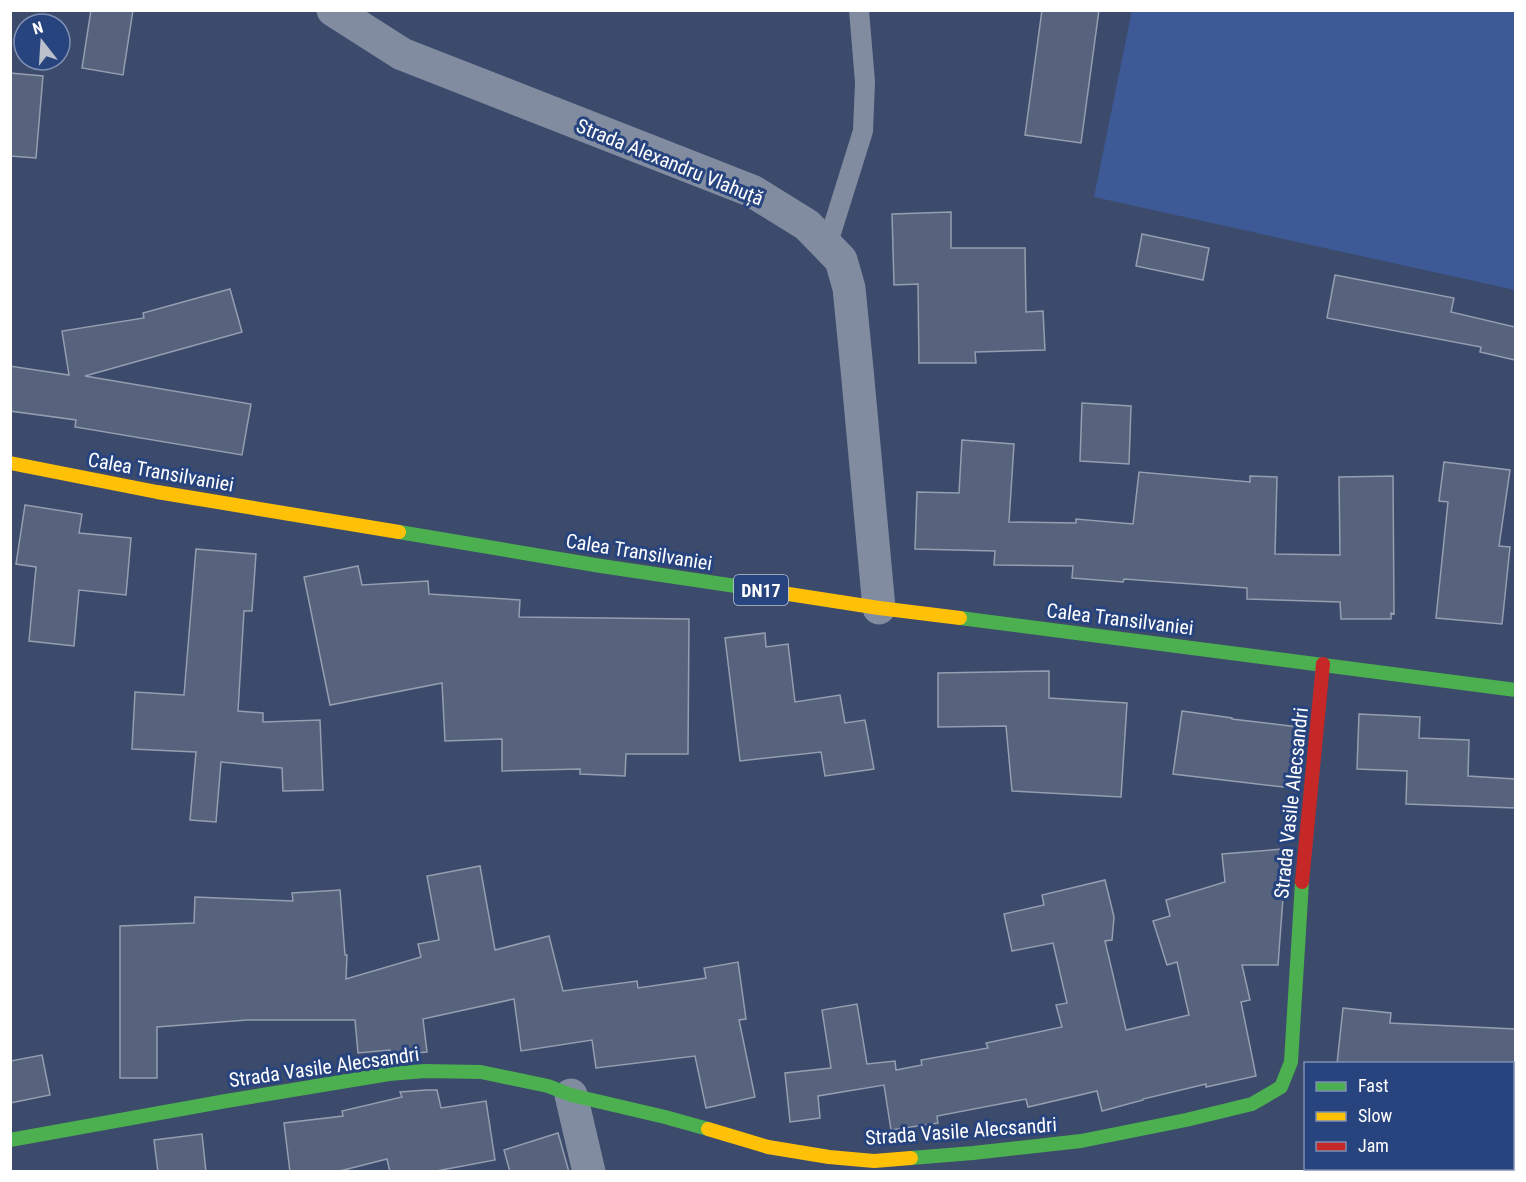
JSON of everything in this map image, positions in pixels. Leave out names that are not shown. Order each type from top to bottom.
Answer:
[{"type":"main road","name":"Calea Transilvaniei","points":[[10,464],[157,492],[601,566],[879,608],[1515,690]]},
{"type":"main road","name":"Strada Vasile Alecsandri","points":[[10,1140],[389,1074],[425,1071],[481,1072],[548,1086],[571,1095],[665,1117],[768,1147],[874,1161],[973,1154],[1081,1141],[1252,1104],[1281,1087],[1291,1062],[1301,897],[1323,664]]},
{"type":"street","name":"Strada Alexandru Vlahuță","points":[[333,10],[402,54],[752,191],[807,225],[841,260],[849,288],[879,608]]},
{"type":"street","points":[[571,1095],[589,1172]]},
{"type":"lane","points":[[826,246],[863,131],[865,82],[859,10]]},
{"type":"shaded area","points":[[1132,10],[1515,11],[1515,290],[1094,197]]},
{"type":"building","points":[[91,10],[133,10],[123,75],[82,68]]},
{"type":"building","points":[[1042,10],[1099,10],[1081,143],[1025,135]]},
{"type":"building","points":[[10,73],[43,76],[36,158],[10,156]]},
{"type":"building","points":[[951,212],[951,248],[1025,248],[1026,312],[1043,311],[1045,350],[975,352],[976,363],[919,363],[918,284],[894,285],[892,214]]},
{"type":"building","points":[[1142,234],[1209,248],[1203,280],[1136,266]]},
{"type":"building","points":[[1335,275],[1454,298],[1451,312],[1515,327],[1515,360],[1480,352],[1481,347],[1327,318]]},
{"type":"building","points":[[230,289],[242,332],[85,376],[251,404],[242,455],[75,427],[76,420],[10,411],[10,366],[69,375],[62,331],[144,318],[143,313]]},
{"type":"building","points":[[1082,403],[1131,406],[1129,464],[1080,461]]},
{"type":"building","points":[[962,440],[1014,444],[1009,522],[1076,523],[1076,519],[1133,524],[1139,472],[1250,482],[1250,476],[1277,477],[1275,554],[1340,555],[1339,477],[1393,476],[1394,614],[1391,613],[1391,619],[1341,619],[1340,602],[1247,599],[1247,588],[1124,579],[1123,582],[1072,578],[1073,566],[994,565],[995,551],[915,549],[917,492],[959,493]]},
{"type":"building","points":[[1444,462],[1510,470],[1499,546],[1510,547],[1502,624],[1436,618],[1448,502],[1439,501]]},
{"type":"building","points":[[25,505],[82,514],[79,533],[131,538],[126,595],[79,590],[74,646],[29,641],[36,567],[16,564]]},
{"type":"building","points":[[196,549],[256,554],[252,611],[244,611],[238,711],[263,713],[263,722],[320,720],[323,790],[283,791],[282,768],[221,762],[216,822],[190,820],[196,752],[132,749],[135,692],[184,695]]},
{"type":"building","points":[[358,566],[362,585],[428,581],[429,594],[520,600],[519,617],[689,619],[688,754],[626,754],[625,776],[580,774],[580,769],[502,771],[502,739],[445,741],[442,683],[330,705],[304,577]]},
{"type":"building","points":[[765,633],[766,647],[788,644],[795,702],[840,695],[845,723],[865,720],[874,769],[825,776],[821,752],[740,761],[725,638]]},
{"type":"building","points":[[1049,671],[1049,698],[1127,703],[1121,797],[1012,791],[1006,726],[938,727],[938,673]]},
{"type":"building","points":[[1182,711],[1298,727],[1292,788],[1173,774]]},
{"type":"building","points":[[1359,714],[1420,717],[1419,738],[1469,740],[1468,776],[1515,779],[1515,808],[1406,804],[1407,771],[1357,769]]},
{"type":"building","points":[[1283,849],[1285,871],[1278,965],[1242,965],[1250,1000],[1241,1002],[1256,1076],[1206,1087],[1206,1084],[1102,1111],[1097,1091],[1028,1107],[1026,1099],[937,1116],[938,1123],[891,1130],[884,1085],[818,1096],[820,1118],[790,1122],[785,1073],[831,1068],[822,1010],[857,1004],[867,1064],[895,1061],[896,1070],[922,1065],[921,1060],[988,1048],[986,1043],[1062,1027],[1056,1005],[1067,1003],[1053,943],[1012,951],[1004,914],[1044,905],[1042,895],[1105,880],[1114,917],[1112,940],[1105,941],[1126,1030],[1189,1015],[1177,962],[1167,965],[1153,921],[1170,916],[1166,900],[1225,882],[1222,854]]},
{"type":"building","points":[[480,866],[495,950],[549,936],[563,991],[637,981],[638,988],[706,978],[704,968],[738,962],[746,1019],[739,1020],[755,1097],[706,1108],[695,1056],[596,1068],[592,1040],[521,1051],[514,999],[423,1019],[427,1052],[391,1055],[390,1050],[358,1053],[355,1020],[247,1020],[157,1027],[157,1078],[120,1078],[120,926],[194,923],[195,897],[293,901],[292,893],[340,890],[345,955],[347,955],[346,979],[421,957],[418,944],[439,940],[427,876]]},
{"type":"building","points":[[1343,1008],[1391,1013],[1390,1023],[1515,1029],[1515,1064],[1514,1062],[1337,1062]]},
{"type":"building","points":[[42,1055],[50,1095],[10,1103],[10,1061]]},
{"type":"building","points":[[437,1090],[441,1108],[486,1101],[495,1160],[431,1172],[390,1172],[387,1159],[336,1172],[290,1172],[284,1123],[343,1116],[342,1111],[402,1097],[400,1092]]},
{"type":"building","points":[[558,1133],[569,1172],[510,1172],[504,1150]]},
{"type":"building","points":[[202,1134],[206,1172],[158,1172],[154,1140]]},
{"type":"traffic: fast","points":[[399,532],[756,589]]},
{"type":"traffic: fast","points":[[960,618],[1516,690]]},
{"type":"traffic: fast","points":[[911,1158],[1081,1141],[1252,1104],[1281,1087],[1291,1062],[1302,882]]},
{"type":"traffic: fast","points":[[10,1140],[226,1101],[389,1074],[425,1071],[481,1072],[548,1086],[571,1095],[708,1129]]},
{"type":"traffic: slow","points":[[10,463],[157,492],[399,532]]},
{"type":"traffic: slow","points":[[756,589],[960,618]]},
{"type":"traffic: slow","points":[[708,1129],[768,1147],[829,1157],[874,1161],[911,1158]]},
{"type":"traffic: jam","points":[[1302,882],[1323,664]]}]
